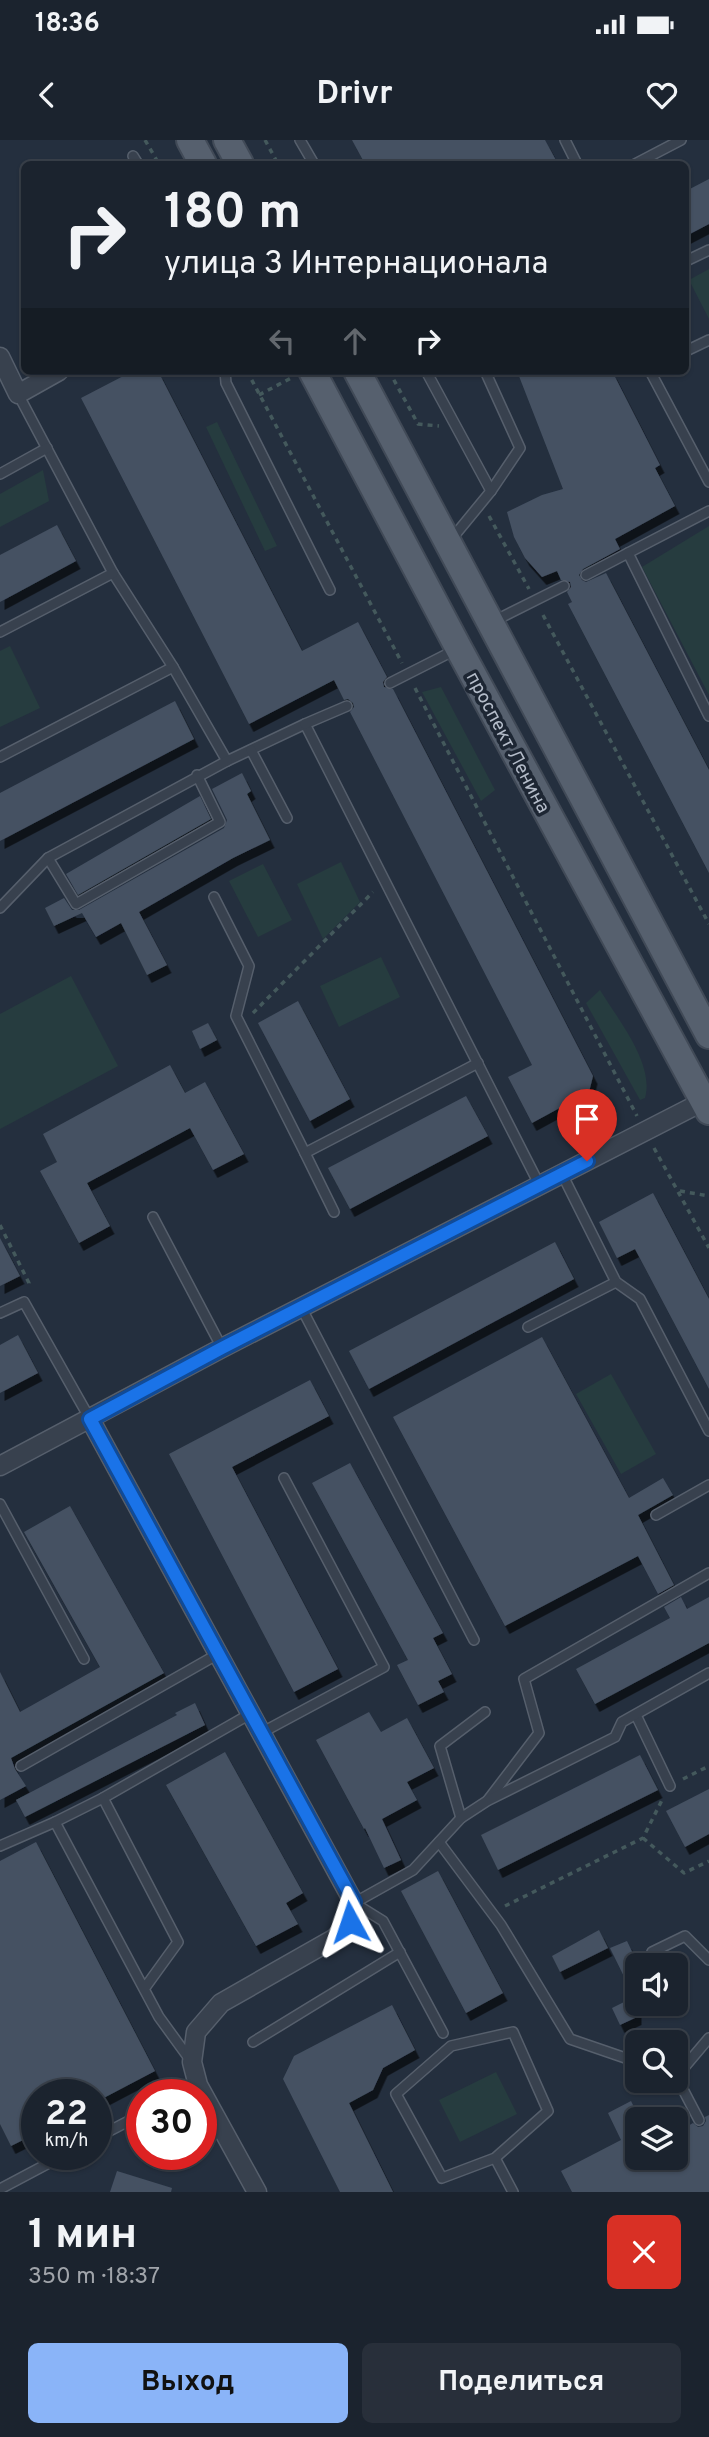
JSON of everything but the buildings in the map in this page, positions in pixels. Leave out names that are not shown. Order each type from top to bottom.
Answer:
[{"type":"main road","points":[[190,140],[201,161]]},
{"type":"main road","name":"проспект Ленина","points":[[304,375],[459,649],[706,1106]]},
{"type":"main road","name":"проспект Ленина","points":[[359,375],[709,1035]]},
{"type":"street","points":[[0,357],[18,394],[52,375]]},
{"type":"street","points":[[0,1466],[222,1348],[562,1174],[645,1132],[706,1106]]},
{"type":"street","points":[[90,1419],[354,1902],[350,1922],[335,1938],[220,2003],[196,2032],[192,2062],[196,2079]]},
{"type":"street","points":[[217,2119],[257,2192]]},
{"type":"lane","points":[[300,140],[312,161]]},
{"type":"lane","points":[[565,140],[576,161]]},
{"type":"lane","points":[[641,161],[681,140]]},
{"type":"lane","points":[[689,260],[709,250]]},
{"type":"lane","points":[[689,350],[709,340]]},
{"type":"lane","points":[[225,375],[226,383],[330,590]]},
{"type":"lane","points":[[428,375],[491,491]]},
{"type":"lane","points":[[448,543],[482,503],[520,448],[487,375]]},
{"type":"lane","points":[[652,375],[709,482]]},
{"type":"lane","points":[[18,394],[113,573],[173,667],[227,761]]},
{"type":"lane","points":[[0,474],[47,448]]},
{"type":"lane","points":[[586,575],[709,511]]},
{"type":"lane","points":[[628,553],[709,716]]},
{"type":"lane","points":[[0,632],[113,573]]},
{"type":"lane","points":[[490,623],[564,586]]},
{"type":"lane","points":[[390,683],[459,649]]},
{"type":"lane","points":[[0,757],[173,667]]},
{"type":"lane","points":[[0,908],[48,858],[197,775],[347,706]]},
{"type":"lane","points":[[305,724],[540,1186]]},
{"type":"lane","points":[[251,750],[287,818]]},
{"type":"lane","points":[[48,858],[76,904],[220,822],[197,775]]},
{"type":"lane","points":[[214,897],[249,966],[236,1016],[334,1212]]},
{"type":"lane","points":[[305,1153],[478,1063]]},
{"type":"lane","points":[[562,1174],[616,1282],[640,1299],[709,1431]]},
{"type":"lane","points":[[153,1217],[222,1348]]},
{"type":"lane","points":[[528,1327],[616,1282]]},
{"type":"lane","points":[[0,1313],[24,1302],[90,1419]]},
{"type":"lane","points":[[302,1309],[474,1640]]},
{"type":"lane","points":[[261,1733],[384,1667],[284,1478]]},
{"type":"lane","points":[[656,1515],[709,1485]]},
{"type":"lane","points":[[0,1504],[84,1659]]},
{"type":"lane","points":[[487,1801],[539,1734],[524,1679],[709,1573]]},
{"type":"lane","points":[[21,1766],[218,1654]]},
{"type":"lane","points":[[443,2033],[383,1922],[354,1902],[413,1870],[461,1818],[487,1801],[615,1737],[622,1722],[709,1672]]},
{"type":"lane","points":[[461,1818],[440,1746],[485,1712]]},
{"type":"lane","points":[[0,1846],[103,1798],[250,1714]]},
{"type":"lane","points":[[636,1715],[670,1786]]},
{"type":"lane","points":[[103,1798],[178,1942],[144,1989]]},
{"type":"lane","points":[[55,1822],[159,2017],[192,2062]]},
{"type":"lane","points":[[439,1842],[492,1912],[570,2039],[625,2058]]},
{"type":"lane","points":[[652,1952],[685,1936],[709,1960]]},
{"type":"lane","points":[[253,2042],[400,1952]]},
{"type":"lane","points":[[513,2032],[548,2111],[495,2158],[442,2178],[396,2094],[451,2046],[513,2032]]},
{"type":"lane","points":[[688,2062],[709,2038]]},
{"type":"lane","points":[[684,2093],[698,2120]]},
{"type":"lane","points":[[495,2158],[513,2192]]},
{"type":"lane","points":[[0,2189],[36,2170]]},
{"type":"path","points":[[145,140],[157,161]]},
{"type":"path","points":[[265,140],[276,161]]},
{"type":"path","points":[[249,375],[408,674],[645,1132],[709,1248]]},
{"type":"path","points":[[259,394],[301,375]]},
{"type":"path","points":[[390,375],[418,424],[445,426]]},
{"type":"path","points":[[482,503],[709,924]]},
{"type":"path","points":[[241,1025],[384,880]]},
{"type":"path","points":[[679,1190],[709,1196]]},
{"type":"path","points":[[0,1225],[29,1283],[24,1302]]},
{"type":"path","points":[[492,1912],[643,1838],[670,1786],[709,1766]]},
{"type":"path","points":[[643,1838],[684,1873],[709,1861]]},
{"type":"green space","points":[[709,269],[709,319],[689,280]]},
{"type":"green space","points":[[217,422],[277,546],[265,551],[206,427]]},
{"type":"green space","points":[[43,470],[49,501],[0,527],[0,494]]},
{"type":"green space","points":[[709,526],[709,695],[642,567]]},
{"type":"green space","points":[[10,646],[40,708],[0,727],[0,651]]},
{"type":"green space","points":[[441,687],[495,790],[481,801],[422,692]]},
{"type":"green space","points":[[341,862],[360,902],[323,939],[297,884]]},
{"type":"green space","points":[[263,864],[292,920],[258,937],[229,881]]},
{"type":"green space","points":[[381,957],[400,997],[339,1027],[320,986]]},
{"type":"green space","points":[[71,976],[118,1066],[0,1129],[0,1014]]},
{"type":"green space","points":[[600,990],[640,1056],[647,1085],[645,1098],[640,1100],[586,1003]]},
{"type":"green space","points":[[611,1374],[656,1454],[621,1474],[576,1394]]},
{"type":"green space","points":[[496,2072],[517,2114],[460,2142],[439,2100]]},
{"type":"route","points":[[350,1922],[354,1902],[90,1419],[222,1348],[587,1161]]}]
